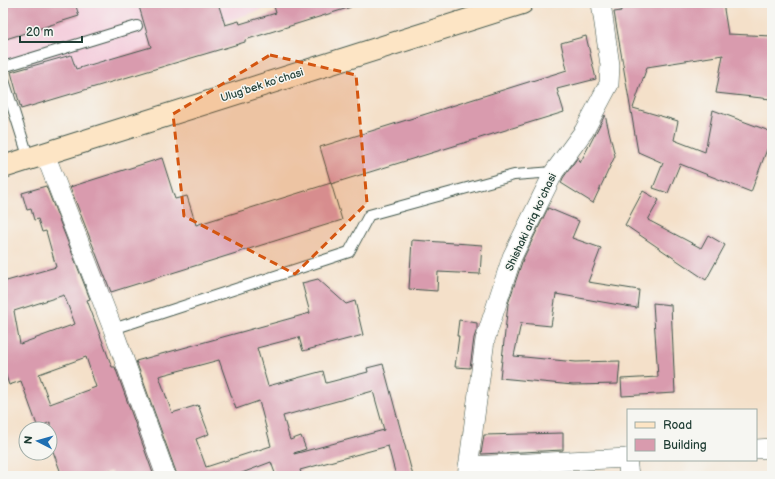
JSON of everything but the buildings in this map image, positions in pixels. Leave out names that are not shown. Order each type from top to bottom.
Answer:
[{"type":"street","name":"Ulugʻbek koʻchasi","points":[[3,167],[522,3]]},
{"type":"street","name":"Shishaki ariq koʻchasi","points":[[467,471],[485,340],[512,257],[554,172],[584,131],[609,84],[610,65],[601,3]]},
{"type":"street","points":[[37,156],[113,329],[166,476]]},
{"type":"street","points":[[757,449],[772,448]]},
{"type":"street","points":[[467,471],[628,464]]},
{"type":"lane","points":[[3,67],[138,26]]},
{"type":"lane","points":[[3,78],[37,156]]},
{"type":"lane","points":[[113,329],[349,252],[370,215],[514,175],[554,172]]},
{"type":"highlighted area","points":[[270,55],[356,75],[367,203],[295,274],[184,216],[173,114]]},
{"type":"shaded area","points":[[3,3],[282,3],[34,85],[23,58],[3,63]]}]
